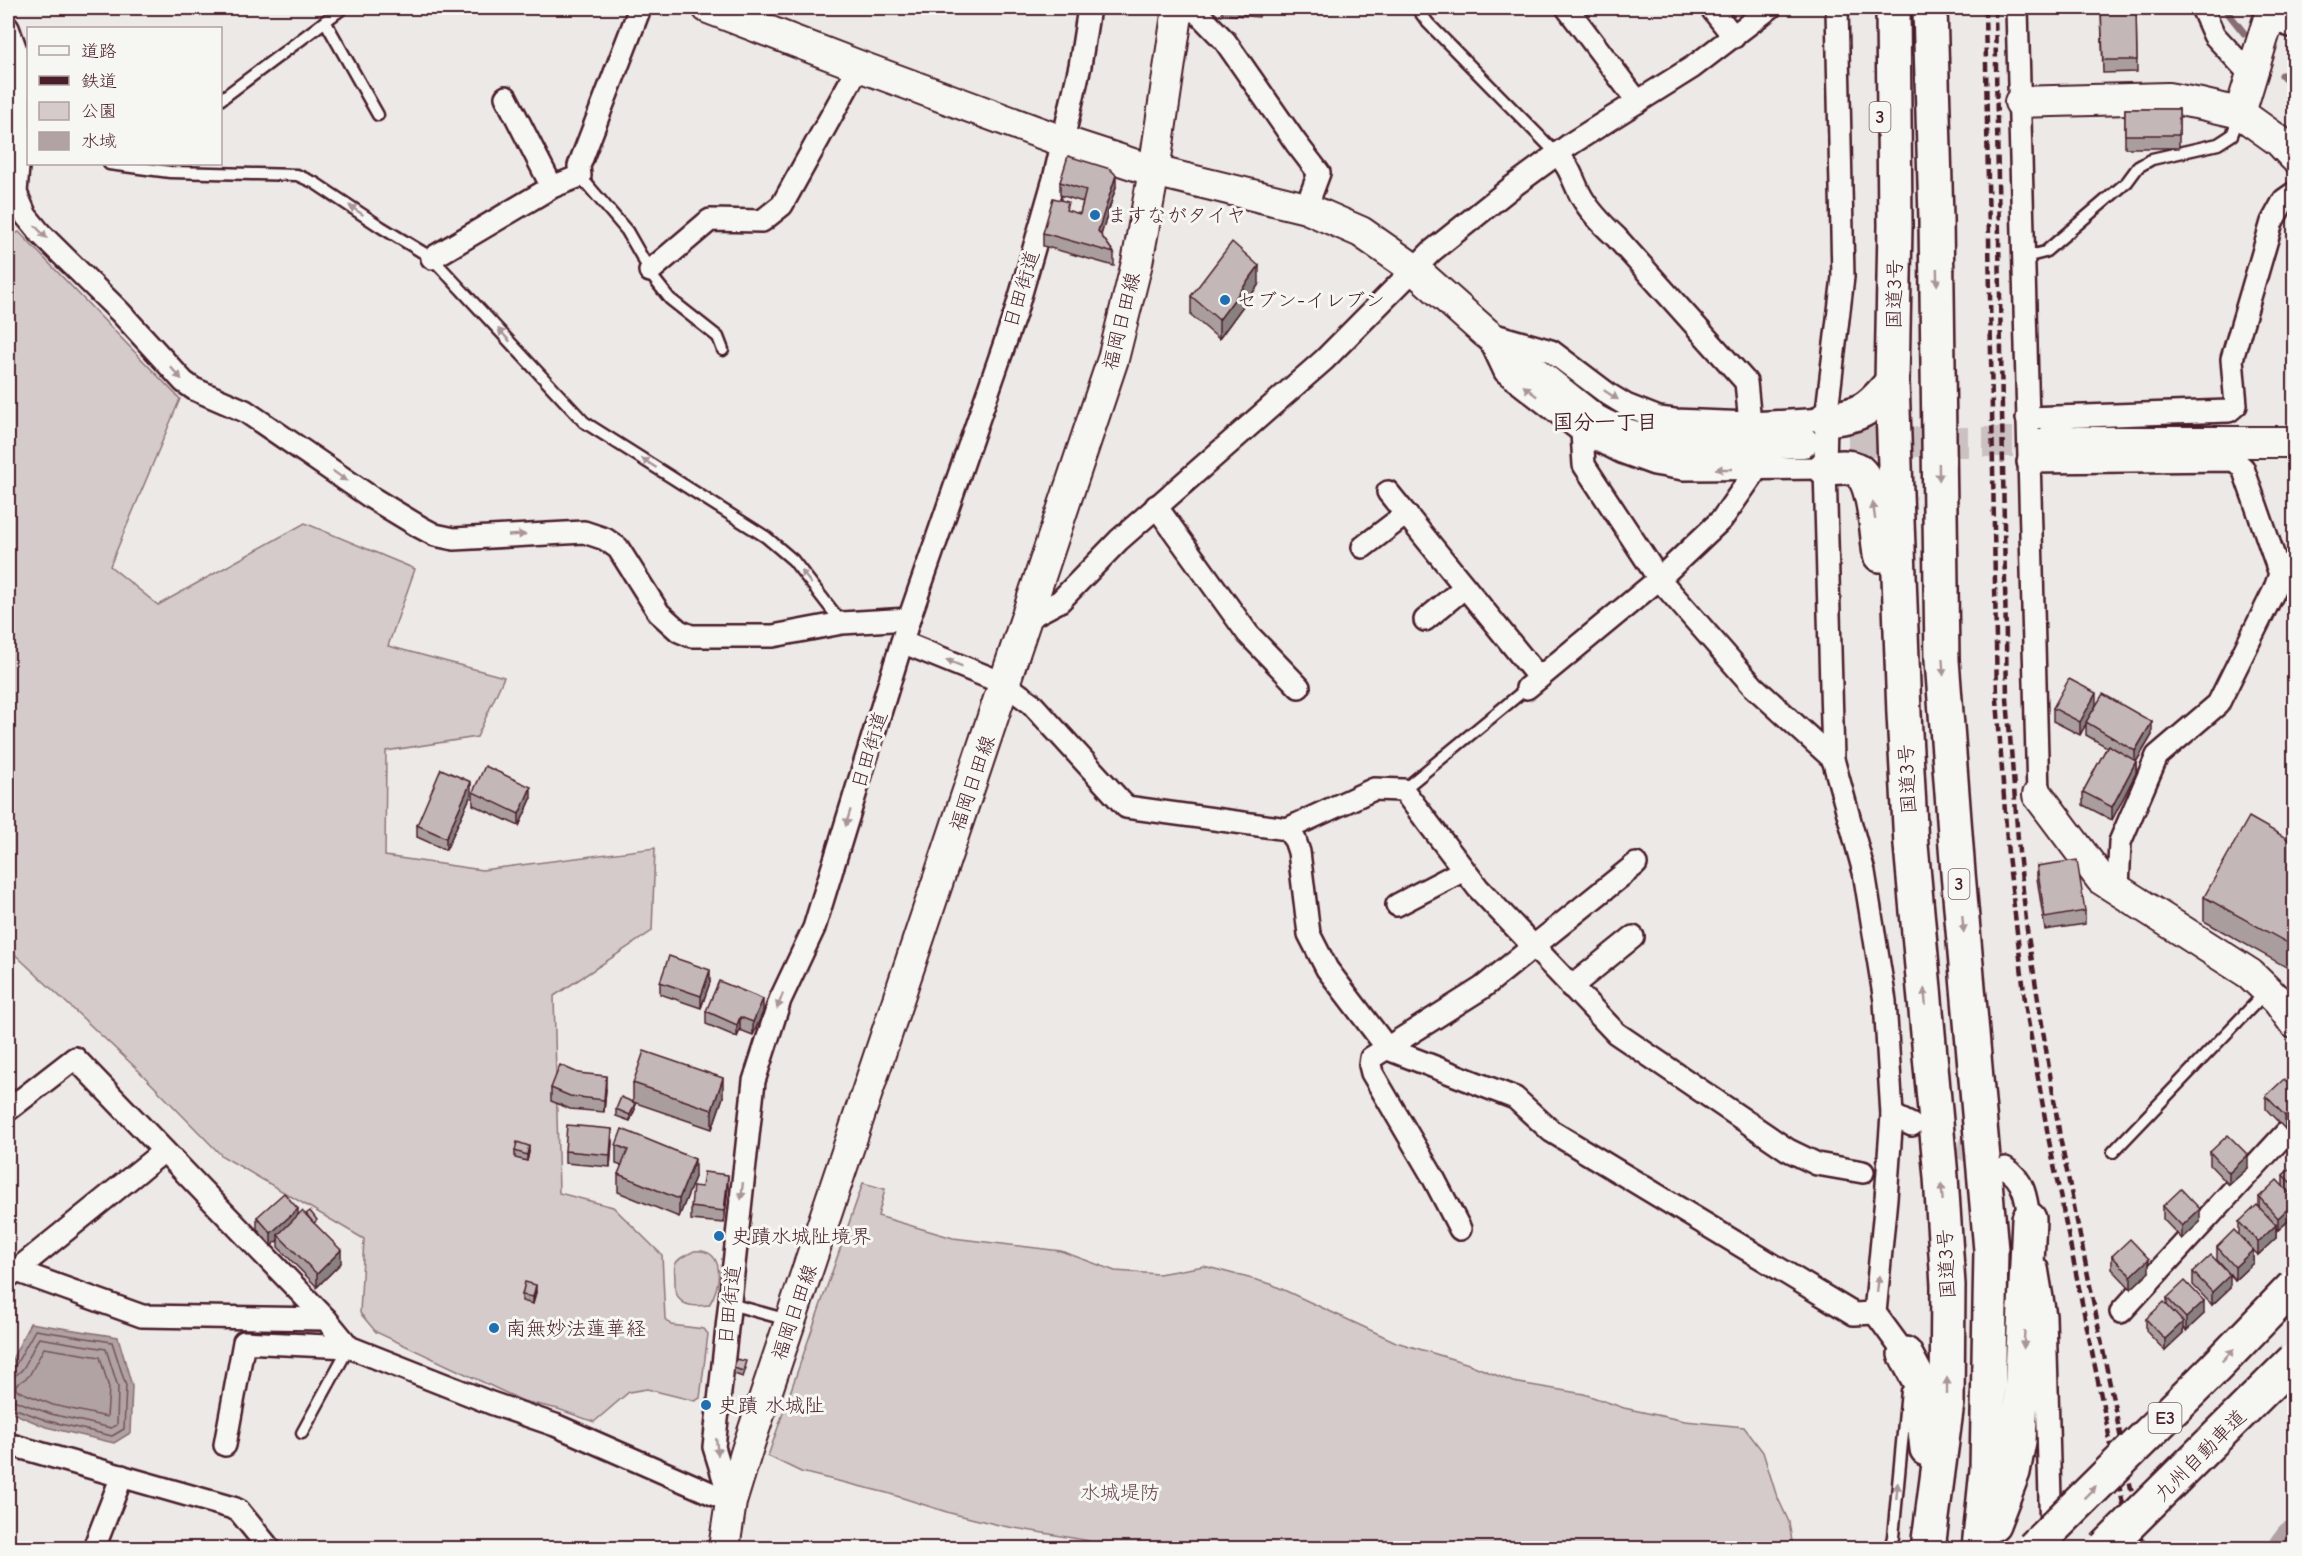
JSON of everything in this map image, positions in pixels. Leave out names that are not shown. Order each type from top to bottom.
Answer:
[{"type":"highway","name":"3","points":[[1873,8],[1876,92],[1895,226]]},
{"type":"highway","name":"国道3号","points":[[1893,8],[1895,226],[1892,382],[1904,714],[1911,845],[1941,1178],[1948,1285],[1947,1403],[1930,1535]]},
{"type":"highway","name":"3","points":[[1930,8],[1936,219],[1942,660],[1991,1250],[1987,1470],[1981,1548]]},
{"type":"highway","name":"3","points":[[1936,219],[1949,8]]},
{"type":"highway","points":[[1826,419],[1847,417],[1867,410],[1892,382]]},
{"type":"highway","points":[[1825,468],[1858,470],[1866,480],[1871,495],[1904,714]]},
{"type":"highway","points":[[1981,1548],[2013,1472],[2019,1441],[2029,1219]]},
{"type":"highway","name":"E3","points":[[2033,1548],[2295,1286]]},
{"type":"highway","points":[[1905,1354],[1920,1382],[1924,1402],[1930,1535]]},
{"type":"highway","name":"九州自動車道","points":[[2105,1548],[2295,1360]]},
{"type":"street","points":[[432,258],[552,187],[580,176],[579,166],[640,8]]},
{"type":"street","points":[[708,8],[1062,141],[1154,171],[1306,208],[1361,232],[1414,269],[1486,333],[1595,420],[1615,431],[1663,444],[1803,442]]},
{"type":"street","name":"日田街道","points":[[731,1502],[714,1447],[754,1081],[780,1000],[814,928],[909,619],[1015,314],[1054,178],[1080,66],[1089,8]]},
{"type":"street","name":"福岡日田線","points":[[724,1548],[731,1502],[747,1449],[1028,618],[1113,359],[1137,263],[1154,171],[1178,8]]},
{"type":"street","points":[[1193,8],[1225,41],[1319,173],[1306,208]]},
{"type":"street","points":[[1567,8],[1638,102]]},
{"type":"street","points":[[1711,8],[1734,37]]},
{"type":"street","points":[[1028,618],[1059,601],[1156,506],[1324,360],[1432,251],[1557,154],[1694,68],[1770,8]]},
{"type":"street","points":[[1837,8],[1843,277],[1826,419],[1825,468],[1833,759],[1864,872],[1885,1002],[1892,1115],[1875,1313],[1905,1354]]},
{"type":"street","points":[[2017,8],[2025,257],[2027,418],[2038,452],[2038,795],[2101,879],[2250,974],[2278,1001],[2295,1023]]},
{"type":"street","points":[[2202,8],[2214,35],[2251,75]]},
{"type":"street","points":[[2240,113],[2251,75],[2278,18]]},
{"type":"street","points":[[8,28],[24,82],[20,140],[12,194],[40,233],[120,312],[184,382],[194,389],[245,411],[372,498],[435,535],[454,539],[584,532],[605,539],[618,548],[659,613],[679,631],[691,636],[773,636],[842,623],[909,619]]},
{"type":"street","points":[[650,271],[710,220],[762,221],[782,205],[859,66]]},
{"type":"street","points":[[507,97],[552,187]]},
{"type":"street","points":[[2019,102],[2168,98],[2240,113],[2279,141],[2295,157]]},
{"type":"street","points":[[1557,154],[1566,162],[1593,215],[1616,237],[1746,382],[1750,423]]},
{"type":"street","points":[[2027,418],[2229,411],[2236,405],[2232,358],[2272,222],[2284,200],[2295,193]]},
{"type":"street","points":[[1486,333],[1551,351],[1608,394],[1646,414],[1674,420],[1750,423],[1826,419]]},
{"type":"street","points":[[1486,333],[1505,372],[1582,432],[1621,452],[1653,464],[1683,469],[1825,468]]},
{"type":"street","points":[[1582,432],[1584,465],[1659,579],[1753,686],[1833,759]]},
{"type":"street","points":[[2038,452],[2295,442]]},
{"type":"street","points":[[2038,452],[2234,460],[2243,468],[2280,573],[2284,591],[2218,704],[2157,756],[2120,842],[2118,889]]},
{"type":"street","points":[[1388,492],[1465,587],[1533,683],[1659,579],[1722,519],[1757,469]]},
{"type":"street","points":[[1156,506],[1248,634],[1299,687]]},
{"type":"street","points":[[1363,547],[1406,514]]},
{"type":"street","points":[[1425,620],[1465,587]]},
{"type":"street","points":[[902,642],[1005,684],[1031,703],[1125,807],[1287,829],[1374,789],[1403,790],[1478,888],[1616,1033],[1788,1150],[1817,1164],[1863,1172]]},
{"type":"street","points":[[1287,829],[1295,840],[1299,852],[1309,934],[1327,969],[1388,1049],[1515,1098],[1551,1131],[1854,1314],[1875,1313]]},
{"type":"street","points":[[1460,1229],[1433,1177],[1372,1073],[1371,1058],[1482,988],[1534,949],[1636,864]]},
{"type":"street","points":[[1397,905],[1464,870]]},
{"type":"street","points":[[1571,987],[1633,937]]},
{"type":"street","points":[[8,1110],[72,1055],[326,1319],[349,1347]]},
{"type":"street","points":[[1892,1115],[1912,1125]]},
{"type":"street","points":[[2121,1312],[2295,1124]]},
{"type":"street","points":[[12,1274],[164,1151]]},
{"type":"street","points":[[2005,1168],[2016,1174],[2021,1182],[2045,1316],[2051,1537],[2048,1548]]},
{"type":"street","points":[[12,1274],[142,1316],[326,1319]]},
{"type":"street","points":[[225,1444],[244,1342],[349,1347],[555,1425],[731,1502],[700,1548]]},
{"type":"street","points":[[8,1444],[233,1508],[239,1511],[269,1548]]},
{"type":"street","points":[[95,1548],[122,1476]]},
{"type":"lane","points":[[222,98],[343,8]]},
{"type":"lane","points":[[1417,8],[1428,23],[1557,154]]},
{"type":"lane","points":[[325,21],[378,115]]},
{"type":"lane","points":[[2025,257],[2045,252],[2127,182],[2138,167],[2152,159],[2218,144],[2232,135],[2240,113]]},
{"type":"lane","points":[[137,166],[170,172],[297,175],[315,183],[432,258],[584,422],[766,537],[793,560],[842,623]]},
{"type":"lane","points":[[580,176],[627,231],[650,271],[670,298],[717,337],[723,350]]},
{"type":"lane","points":[[1403,790],[1533,683]]},
{"type":"lane","points":[[2114,1152],[2268,991]]},
{"type":"lane","points":[[729,1304],[791,1320]]},
{"type":"lane","points":[[302,1433],[349,1347]]},
{"type":"lane","points":[[1890,1548],[1893,1537],[1907,1389],[1905,1354]]},
{"type":"green space","points":[[19,232],[180,399],[110,566],[158,605],[305,523],[415,569],[388,646],[504,677],[477,737],[386,751],[385,856],[482,870],[655,848],[652,931],[554,996],[559,1193],[613,1207],[662,1255],[665,1319],[671,1325],[704,1329],[708,1334],[700,1398],[695,1401],[647,1389],[629,1392],[594,1422],[558,1409],[523,1401],[376,1332],[360,1313],[364,1239],[222,1156],[135,1067],[8,948],[8,238]]},
{"type":"green space","name":"水城堤防","points":[[863,1183],[885,1189],[878,1216],[953,1238],[1061,1251],[1115,1271],[1159,1274],[1204,1266],[1271,1284],[1396,1342],[1469,1364],[1513,1382],[1584,1394],[1624,1408],[1685,1421],[1744,1427],[1763,1452],[1776,1494],[1789,1522],[1793,1548],[1113,1548],[1084,1540],[1003,1526],[950,1513],[887,1493],[801,1472],[768,1456]]},
{"type":"green space","points":[[694,1251],[705,1252],[716,1262],[718,1279],[709,1305],[694,1306],[683,1303],[675,1288],[676,1262]]},
{"type":"water","points":[[30,1323],[118,1337],[132,1386],[130,1433],[114,1443],[46,1427],[8,1411],[8,1368]]},
{"type":"building","points":[[2101,8],[2136,8],[2137,60],[2103,60]]},
{"type":"building","points":[[2125,109],[2179,109],[2179,135],[2125,135]]},
{"type":"building","points":[[1068,156],[1110,169],[1116,175],[1098,231],[1114,253],[1043,233],[1053,198],[1068,202],[1066,210],[1080,214],[1086,190],[1060,182]]},
{"type":"building","points":[[1232,242],[1259,266],[1219,320],[1191,296]]},
{"type":"building","points":[[2069,679],[2096,693],[2080,722],[2053,708]]},
{"type":"building","points":[[2103,694],[2152,722],[2135,751],[2086,722]]},
{"type":"building","points":[[2108,745],[2136,761],[2112,807],[2083,792]]},
{"type":"building","points":[[485,766],[531,787],[519,814],[473,792]]},
{"type":"building","points":[[441,769],[471,782],[446,838],[417,825]]},
{"type":"building","points":[[2249,817],[2295,843],[2295,947],[2204,897]]},
{"type":"building","points":[[2077,860],[2085,911],[2045,918],[2037,866]]},
{"type":"building","points":[[669,956],[710,970],[701,996],[660,982]]},
{"type":"building","points":[[719,981],[763,999],[753,1022],[740,1017],[737,1025],[706,1011]]},
{"type":"building","points":[[644,1051],[723,1078],[712,1110],[633,1083]]},
{"type":"building","points":[[560,1065],[578,1073],[606,1076],[604,1100],[570,1096],[551,1088]]},
{"type":"building","points":[[2284,1079],[2295,1090],[2295,1107],[2285,1116],[2266,1096]]},
{"type":"building","points":[[621,1097],[635,1103],[630,1115],[616,1109]]},
{"type":"building","points":[[567,1125],[612,1129],[610,1155],[565,1151]]},
{"type":"building","points":[[622,1129],[695,1159],[679,1199],[618,1174],[628,1150],[616,1145]]},
{"type":"building","points":[[2228,1135],[2248,1155],[2229,1173],[2210,1152]]},
{"type":"building","points":[[517,1142],[529,1146],[527,1155],[515,1151]]},
{"type":"building","points":[[2295,1164],[2295,1187],[2283,1175]]},
{"type":"building","points":[[704,1172],[728,1175],[724,1211],[691,1207],[693,1186],[702,1187]]},
{"type":"building","points":[[2277,1180],[2295,1199],[2295,1202],[2278,1218],[2259,1197]]},
{"type":"building","points":[[2181,1189],[2200,1209],[2182,1226],[2163,1206]]},
{"type":"building","points":[[284,1193],[298,1209],[271,1233],[257,1217]]},
{"type":"building","points":[[2257,1205],[2276,1225],[2258,1242],[2239,1222]]},
{"type":"building","points":[[302,1211],[341,1250],[317,1274],[278,1235]]},
{"type":"building","points":[[310,1211],[317,1220],[314,1223],[306,1214]]},
{"type":"building","points":[[2234,1230],[2253,1250],[2235,1267],[2217,1247]]},
{"type":"building","points":[[2130,1239],[2149,1259],[2131,1276],[2112,1256]]},
{"type":"building","points":[[2211,1255],[2230,1275],[2212,1292],[2193,1272]]},
{"type":"building","points":[[2185,1281],[2204,1301],[2186,1318],[2167,1298]]},
{"type":"building","points":[[525,1282],[536,1285],[533,1297],[522,1295]]},
{"type":"building","points":[[2164,1302],[2183,1322],[2165,1339],[2146,1319]]},
{"type":"building","points":[[736,1359],[746,1361],[743,1371],[734,1368]]},
{"type":"waterway","points":[[2224,8],[2244,33]]},
{"type":"waterway","points":[[2282,75],[2294,87]]},
{"type":"waterway","points":[[2288,1548],[2294,1540]]},
{"type":"tunnel","points":[[1803,442],[2048,442]]},
{"type":"tunnel","points":[[1929,1134],[1991,1162]]},
{"type":"railway","points":[[1985,8],[1997,699],[2008,855],[2026,1009],[2049,1141],[2132,1548]]},
{"type":"railway","points":[[1995,8],[2007,698],[2019,852],[2027,930],[2060,1137],[2143,1548]]},
{"type":"place","name":"ますながタイヤ","points":[[1095,215]]},
{"type":"place","name":"セブン-イレブン","points":[[1225,300]]},
{"type":"place","name":"史蹟水城阯境界","points":[[719,1236]]},
{"type":"place","name":"南無妙法蓮華経","points":[[494,1328]]},
{"type":"place","name":"史蹟 水城阯","points":[[706,1405]]},
{"type":"district","name":"国分一丁目","points":[[1605,422]]}]
